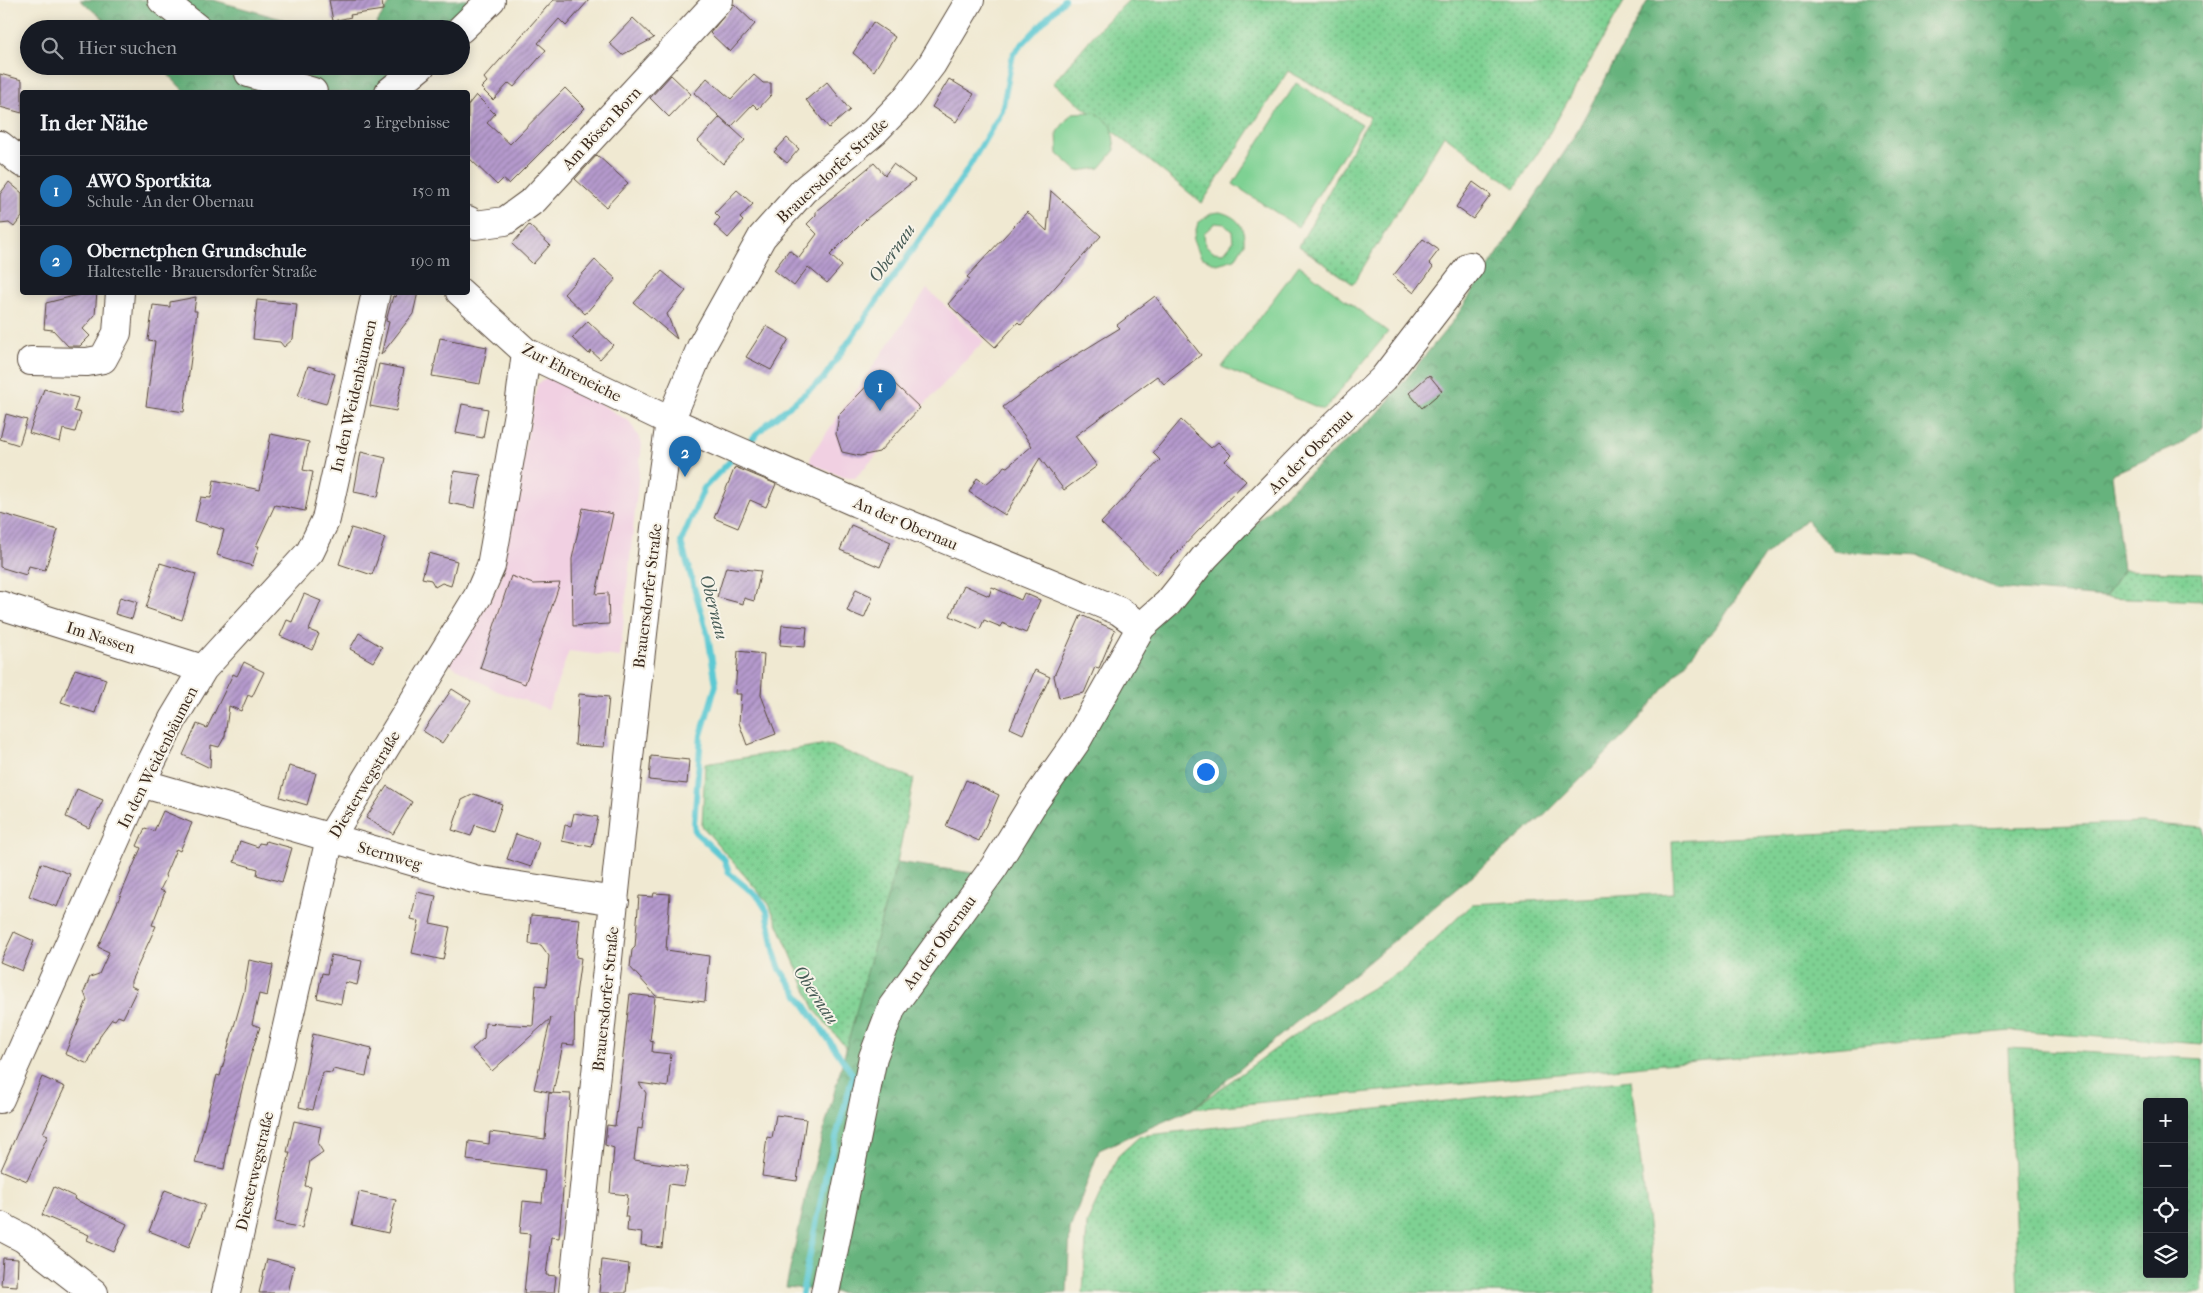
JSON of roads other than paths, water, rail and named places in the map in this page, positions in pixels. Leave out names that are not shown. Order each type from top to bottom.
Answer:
[{"type":"street","points":[[162,0],[187,20]]},
{"type":"street","points":[[470,20],[491,0]]},
{"type":"street","name":"Am Bösen Born","points":[[470,221],[475,225],[505,221],[534,200],[719,0]]},
{"type":"street","name":"Brauersdorfer Straße","points":[[574,1293],[655,528],[670,421],[702,345],[762,237],[804,190],[874,132],[905,100],[932,64],[970,0]]},
{"type":"street","points":[[391,90],[410,75]]},
{"type":"street","points":[[252,77],[305,90]]},
{"type":"street","points":[[0,145],[20,161]]},
{"type":"street","name":"An der Obernau","points":[[825,1293],[873,1057],[892,1007],[994,867],[1034,802],[1076,742],[1141,627],[1168,603],[1205,557],[1383,379],[1470,266]]},
{"type":"street","points":[[31,361],[87,362],[103,359],[117,333],[120,295]]},
{"type":"street","name":"In den Weidenbäumen","points":[[0,1099],[140,783],[173,719],[203,669],[310,552],[326,519],[375,295]]},
{"type":"street","name":"Zur Ehreneiche","points":[[463,295],[526,352],[670,421]]},
{"type":"street","name":"Diesterwegstraße","points":[[226,1293],[330,838],[478,596],[491,566],[516,426],[526,352]]},
{"type":"street","name":"An der Obernau","points":[[670,421],[724,443],[857,503],[1119,611],[1141,627]]},
{"type":"street","name":"Im Nassen","points":[[0,605],[203,669]]},
{"type":"street","name":"Sternweg","points":[[140,783],[474,879],[615,900]]},
{"type":"street","points":[[0,1226],[23,1238],[94,1293]]},
{"type":"waterway","name":"Obernau","points":[[744,447],[767,424],[823,379],[964,175],[1002,111],[1013,54],[1064,0]]},
{"type":"waterway","name":"Obernau","points":[[735,456],[704,488],[681,542],[708,636],[716,685],[701,735],[694,824],[695,832],[724,859],[729,873],[759,898],[767,911],[775,955],[780,969],[853,1075],[826,1175],[802,1293]]},
{"type":"place","name":"AWO Sportkita","points":[[880,411]]},
{"type":"place","name":"Obernetphen Grundschule","points":[[685,477]]}]
